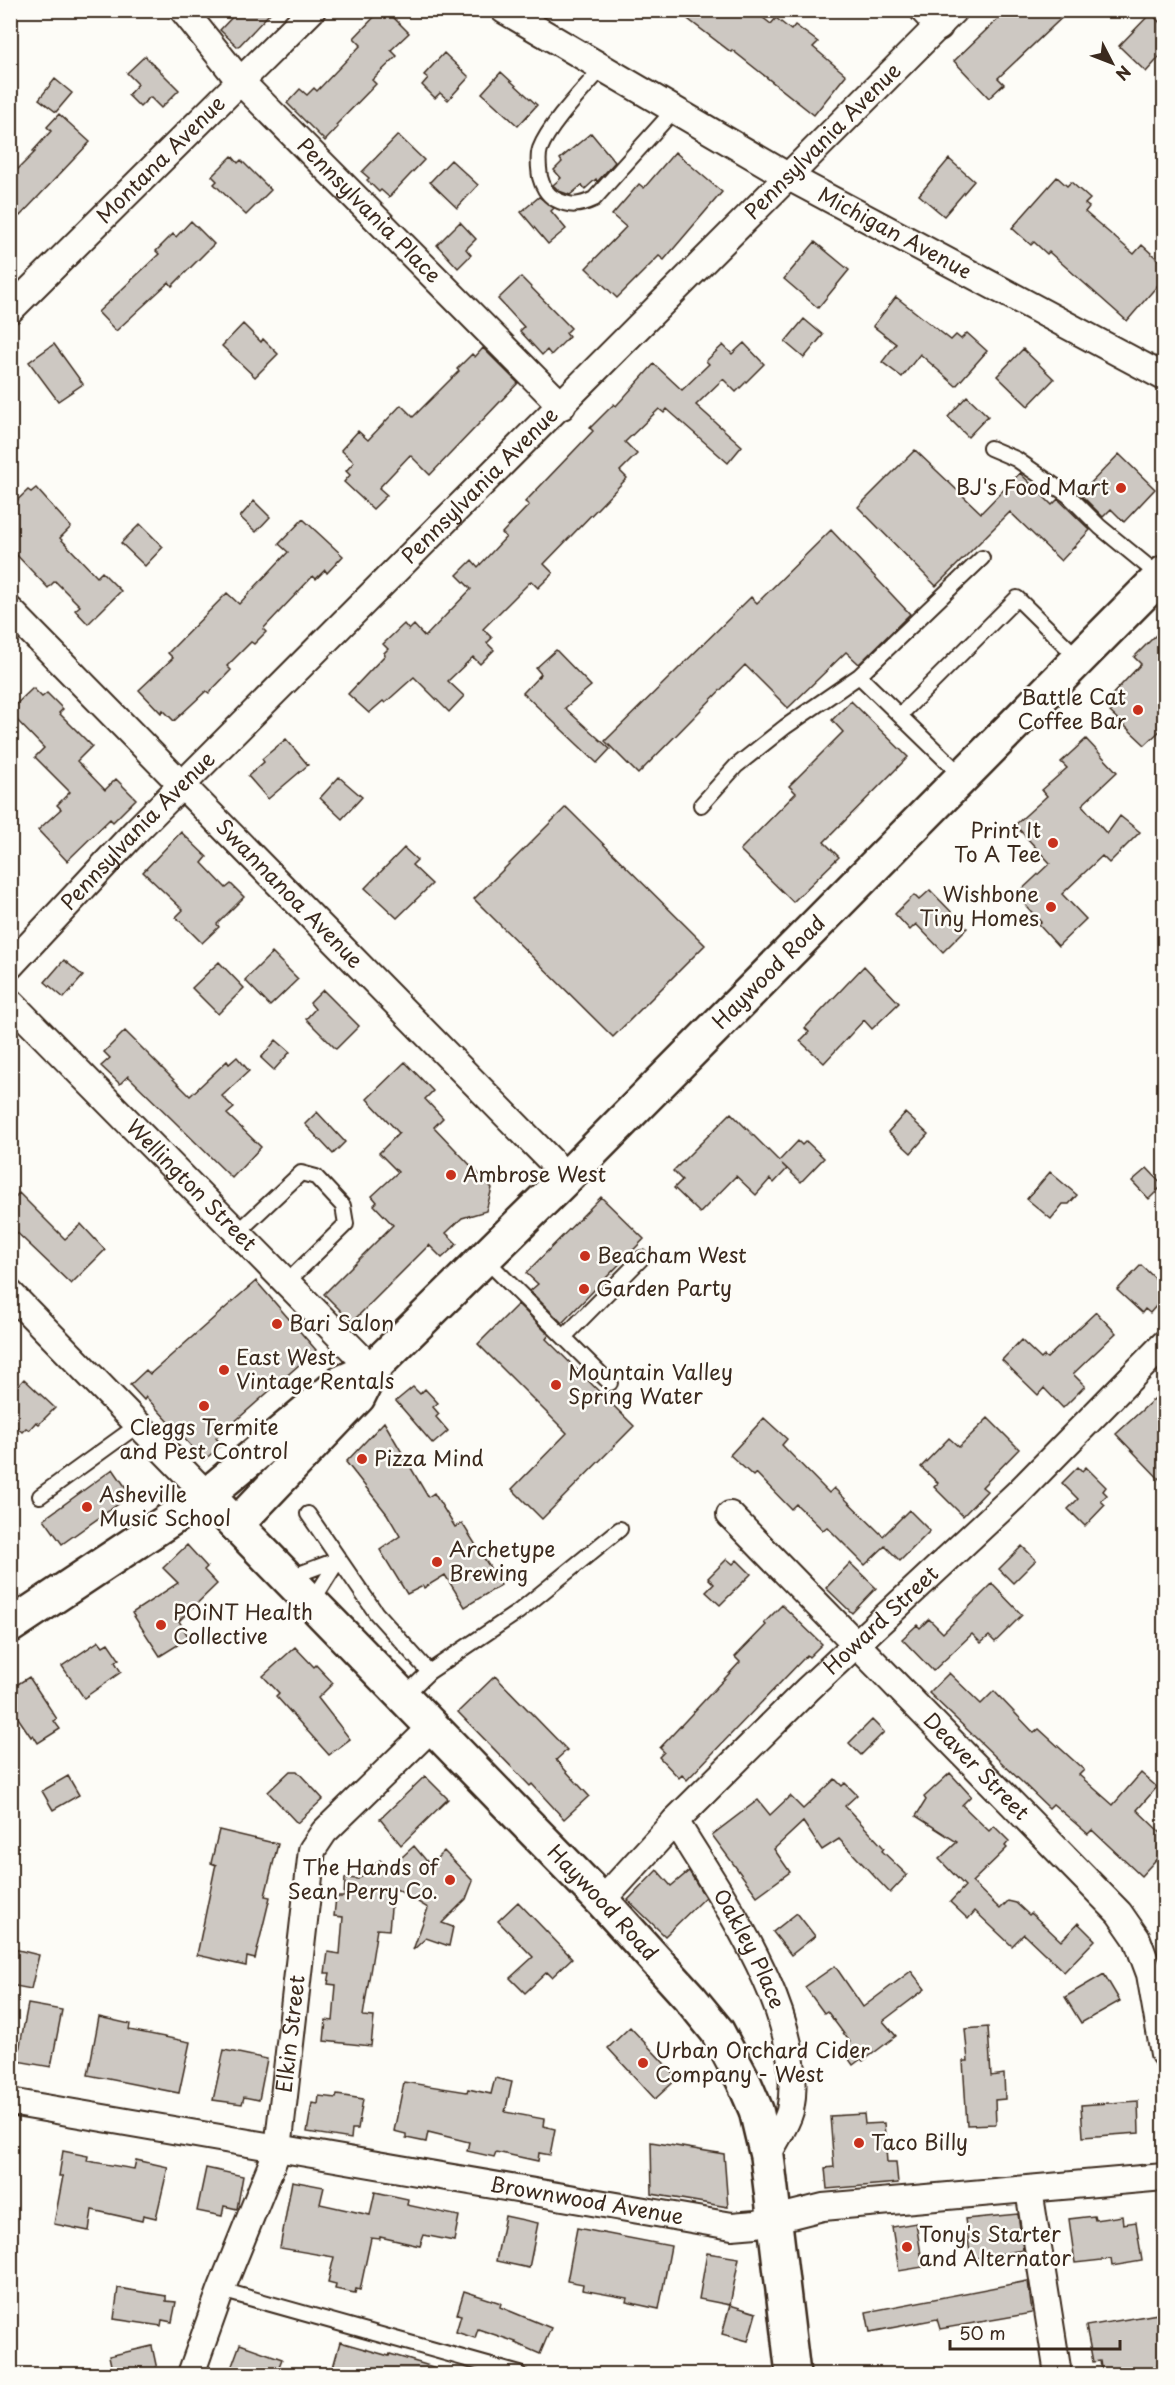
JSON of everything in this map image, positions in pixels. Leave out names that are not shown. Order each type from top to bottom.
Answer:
[{"type":"main road","name":"Haywood Road","points":[[237,1524],[358,1397],[372,1369],[567,1177],[1079,659],[1163,577]]},
{"type":"main road","name":"Haywood Road","points":[[372,1369],[340,1383],[207,1495],[602,1900],[717,2031],[756,2110],[767,2156],[793,2374]]},
{"type":"main road","points":[[10,1626],[207,1495]]},
{"type":"street","name":"Pennsylvania Place","points":[[183,10],[240,81],[562,406]]},
{"type":"street","name":"Montana Avenue","points":[[10,310],[312,10]]},
{"type":"street","name":"Michigan Avenue","points":[[504,10],[789,177],[1164,377]]},
{"type":"street","name":"Pennsylvania Avenue","points":[[10,966],[136,831],[789,177],[939,16]]},
{"type":"street","name":"Swannanoa Avenue","points":[[10,610],[567,1177]]},
{"type":"street","name":"Wellington Street","points":[[10,1002],[372,1369]]},
{"type":"street","points":[[10,1293],[207,1495]]},
{"type":"street","name":"Howard Street","points":[[602,1900],[675,1821],[808,1689],[1019,1492],[1164,1344]]},
{"type":"street","name":"Deaver Street","points":[[730,1515],[1119,1913],[1137,1939],[1150,1974],[1164,2054]]},
{"type":"street","name":"Elkin Street","points":[[191,2374],[221,2290],[278,2149],[312,1850],[324,1832],[432,1727]]},
{"type":"street","name":"Oakley Place","points":[[675,1821],[740,1927],[779,2012],[792,2074],[790,2112],[767,2156]]},
{"type":"street","name":"Brownwood Avenue","points":[[10,2102],[732,2226],[823,2207],[1164,2177]]},
{"type":"street","points":[[1029,2190],[1058,2374]]},
{"type":"lane","points":[[602,68],[552,129],[540,149],[538,166],[542,184],[551,197],[567,205],[581,205],[594,199],[674,110]]},
{"type":"lane","points":[[990,448],[1016,459],[1068,495],[1100,527],[1163,577]]},
{"type":"lane","points":[[701,805],[736,766],[784,727],[859,676],[982,558]]},
{"type":"lane","points":[[900,715],[1017,598],[1079,659]]},
{"type":"lane","points":[[859,676],[963,777]]},
{"type":"lane","points":[[238,1232],[301,1173],[316,1177],[343,1206],[346,1224],[287,1282]]},
{"type":"lane","points":[[484,1258],[610,1383]]},
{"type":"lane","points":[[564,1337],[642,1258]]},
{"type":"lane","points":[[40,1496],[138,1425]]},
{"type":"lane","points":[[308,1514],[376,1613],[429,1672]]},
{"type":"lane","points":[[403,1697],[429,1672],[518,1612],[620,1529]]},
{"type":"lane","points":[[288,1578],[339,1559]]},
{"type":"lane","points":[[312,1602],[339,1559]]},
{"type":"lane","points":[[221,2290],[520,2374]]},
{"type":"building","points":[[239,10],[273,10],[238,47],[220,30]]},
{"type":"building","points":[[381,10],[386,10],[409,33],[391,50],[397,56],[372,80],[376,84],[336,125],[338,127],[325,141],[287,103],[300,89],[307,95],[314,88],[317,91],[361,45],[354,38]]},
{"type":"building","points":[[676,10],[753,10],[771,24],[776,18],[791,30],[795,25],[818,42],[813,47],[846,75],[814,115],[732,50],[731,52]]},
{"type":"building","points":[[1007,10],[1070,10],[998,78],[1004,84],[989,98],[954,61]]},
{"type":"building","points":[[1151,13],[1164,27],[1164,52],[1146,72],[1119,46]]},
{"type":"building","points":[[444,53],[469,77],[448,100],[440,93],[435,98],[422,85],[428,78],[424,75]]},
{"type":"building","points":[[145,56],[179,90],[161,108],[150,97],[140,107],[128,95],[138,84],[127,73]]},
{"type":"building","points":[[501,72],[537,105],[518,126],[482,93]]},
{"type":"building","points":[[55,79],[72,93],[56,112],[39,99]]},
{"type":"building","points":[[59,114],[90,142],[20,216],[10,206],[10,177],[35,152],[33,151],[51,131],[47,127]]},
{"type":"building","points":[[591,133],[615,162],[597,182],[596,179],[585,189],[582,185],[570,195],[559,191],[553,185],[561,178],[554,170],[562,162],[560,159]]},
{"type":"building","points":[[398,135],[424,160],[389,197],[381,190],[379,192],[362,172]]},
{"type":"building","points":[[675,152],[722,192],[664,260],[659,256],[617,298],[586,268],[626,227],[612,215],[639,184],[644,188]]},
{"type":"building","points":[[232,156],[238,163],[241,160],[271,190],[246,215],[214,184],[217,181],[212,176]]},
{"type":"building","points":[[949,159],[974,181],[944,216],[919,195]]},
{"type":"building","points":[[451,160],[478,185],[457,208],[430,182]]},
{"type":"building","points":[[1057,177],[1067,186],[1071,182],[1090,199],[1085,204],[1089,207],[1085,212],[1134,254],[1142,245],[1164,265],[1164,278],[1127,321],[1049,252],[1047,254],[1034,242],[1031,245],[1012,228]]},
{"type":"building","points":[[539,197],[554,208],[551,211],[566,229],[548,244],[521,212]]},
{"type":"building","points":[[191,221],[214,244],[172,286],[169,282],[116,331],[98,312],[159,254],[156,251],[173,234],[176,237]]},
{"type":"building","points":[[460,222],[476,239],[466,249],[471,255],[458,268],[437,245]]},
{"type":"building","points":[[815,242],[849,270],[818,308],[784,279]]},
{"type":"building","points":[[521,277],[571,328],[566,333],[569,337],[551,355],[547,350],[542,355],[520,331],[524,327],[498,299]]},
{"type":"building","points":[[896,297],[951,340],[956,335],[961,339],[967,333],[987,351],[956,386],[920,354],[902,377],[882,362],[896,344],[873,326]]},
{"type":"building","points":[[804,319],[823,335],[804,358],[785,342]]},
{"type":"building","points":[[243,324],[261,342],[263,339],[278,354],[255,377],[222,346]]},
{"type":"building","points":[[744,343],[764,364],[736,392],[723,379],[696,405],[742,446],[728,463],[667,409],[664,413],[659,409],[625,442],[637,454],[620,471],[627,478],[544,564],[553,573],[538,588],[531,581],[483,629],[492,638],[487,643],[494,650],[480,664],[473,657],[448,681],[464,696],[449,712],[414,677],[385,703],[383,701],[369,713],[348,694],[385,655],[388,649],[383,644],[404,624],[409,630],[414,625],[425,637],[471,589],[457,575],[472,560],[478,567],[506,537],[502,533],[529,505],[525,502],[593,431],[590,428],[614,404],[616,406],[654,364],[682,390],[709,364],[706,361],[723,345],[732,354]]},
{"type":"building","points":[[54,344],[83,384],[58,401],[29,362]]},
{"type":"building","points":[[483,348],[518,383],[430,475],[410,455],[379,488],[387,495],[373,509],[344,482],[350,475],[346,471],[354,462],[341,450],[358,431],[368,440],[401,405],[413,417],[459,371],[457,369],[472,354],[475,357]]},
{"type":"building","points":[[1023,349],[1054,379],[1028,406],[997,376]]},
{"type":"building","points":[[967,396],[988,416],[968,437],[948,417]]},
{"type":"building","points":[[915,450],[981,513],[1020,473],[1052,505],[1058,499],[1090,530],[1061,561],[1010,512],[936,586],[858,507]]},
{"type":"building","name":"BJ's Food Mart","points":[[1119,454],[1155,489],[1124,522],[1111,509],[1103,517],[1080,494]]},
{"type":"building","points":[[36,488],[71,527],[60,538],[97,577],[102,572],[121,591],[88,624],[75,610],[80,606],[55,581],[48,588],[10,548],[10,507],[28,490],[31,492]]},
{"type":"building","points":[[254,501],[270,517],[256,532],[240,517]]},
{"type":"building","points":[[303,519],[343,556],[327,573],[325,570],[316,579],[313,576],[263,629],[266,632],[254,644],[251,642],[227,666],[231,670],[209,693],[206,691],[174,721],[163,710],[161,713],[139,690],[173,658],[168,653],[227,593],[239,604],[288,552],[279,544]]},
{"type":"building","points":[[140,524],[163,547],[145,566],[121,543]]},
{"type":"building","points":[[831,530],[910,614],[859,664],[846,652],[788,708],[745,665],[638,774],[605,741],[751,597],[757,603]]},
{"type":"building","points":[[1164,627],[1164,727],[1145,745],[1110,712],[1115,707],[1107,700],[1141,664],[1134,657]]},
{"type":"building","points":[[556,650],[591,686],[565,708],[610,749],[597,763],[523,693],[541,674],[536,668]]},
{"type":"building","points":[[33,688],[42,697],[47,693],[63,709],[59,713],[92,746],[77,761],[105,790],[116,779],[136,799],[113,822],[110,819],[67,861],[38,830],[61,809],[57,805],[70,792],[35,757],[44,748],[10,713],[10,710]]},
{"type":"building","points":[[851,701],[908,757],[824,842],[839,857],[793,902],[740,850],[796,793],[789,786],[843,732],[832,720]]},
{"type":"building","points":[[286,739],[308,765],[268,799],[248,776],[264,762],[262,759]]},
{"type":"building","points":[[1086,739],[1117,772],[1082,805],[1107,834],[1120,816],[1140,832],[1109,863],[1102,856],[1062,894],[1086,919],[1058,946],[1038,924],[1041,922],[1016,895],[1050,863],[1015,825],[1047,796],[1042,790],[1067,768],[1061,762]]},
{"type":"building","points":[[339,777],[362,797],[342,819],[320,798]]},
{"type":"building","points":[[566,807],[705,945],[613,1037],[474,899]]},
{"type":"building","points":[[181,832],[207,857],[202,863],[226,888],[231,884],[244,897],[202,943],[176,917],[183,910],[143,872]]},
{"type":"building","points":[[404,848],[417,860],[412,865],[432,884],[397,918],[365,888]]},
{"type":"building","points":[[930,890],[967,928],[943,952],[916,924],[910,930],[895,914],[914,895],[919,900]]},
{"type":"building","points":[[272,953],[298,979],[270,1006],[245,980]]},
{"type":"building","points":[[64,960],[83,976],[64,998],[45,982]]},
{"type":"building","points":[[219,962],[244,988],[218,1014],[192,988]]},
{"type":"building","points":[[864,966],[899,1003],[872,1029],[864,1020],[824,1063],[800,1041],[809,1032],[805,1028]]},
{"type":"building","points":[[323,990],[359,1026],[336,1049],[306,1019],[315,1009],[310,1003]]},
{"type":"building","points":[[125,1031],[190,1096],[227,1061],[229,1064],[237,1057],[249,1071],[222,1096],[234,1108],[227,1114],[261,1147],[232,1178],[128,1076],[120,1084],[101,1066],[110,1058],[104,1052]]},
{"type":"building","points":[[276,1040],[290,1052],[274,1070],[261,1058]]},
{"type":"building","points":[[405,1062],[433,1091],[425,1099],[443,1118],[434,1127],[492,1188],[486,1211],[462,1218],[446,1233],[457,1244],[442,1258],[429,1245],[352,1322],[324,1294],[393,1225],[374,1205],[377,1202],[372,1196],[398,1172],[379,1153],[399,1133],[367,1099]]},
{"type":"building","points":[[317,1112],[345,1142],[333,1154],[305,1124]]},
{"type":"building","points":[[731,1113],[779,1161],[798,1141],[802,1145],[806,1141],[824,1158],[801,1182],[782,1164],[787,1169],[774,1183],[770,1179],[756,1195],[736,1176],[700,1213],[674,1188],[682,1180],[673,1171]]},
{"type":"building","points":[[905,1113],[928,1134],[911,1153],[888,1132]]},
{"type":"building","points":[[1147,1168],[1163,1185],[1149,1199],[1132,1181]]},
{"type":"building","points":[[1050,1172],[1077,1195],[1069,1204],[1063,1204],[1051,1219],[1027,1199]]},
{"type":"building","points":[[19,1193],[65,1239],[81,1224],[105,1250],[71,1284],[10,1226],[10,1202]]},
{"type":"building","name":"Beacham West","points":[[601,1197],[644,1239],[562,1323],[530,1291],[538,1284],[526,1273]]},
{"type":"building","points":[[1141,1265],[1164,1287],[1164,1297],[1150,1313],[1145,1309],[1142,1313],[1117,1290]]},
{"type":"building","points":[[256,1281],[316,1350],[216,1438],[222,1445],[204,1460],[146,1397],[144,1400],[130,1385],[146,1370],[150,1374]]},
{"type":"building","name":"Mountain Valley Spring Water","points":[[518,1304],[549,1335],[546,1339],[634,1426],[542,1519],[512,1489],[567,1433],[478,1344]]},
{"type":"building","points":[[1096,1312],[1116,1333],[1073,1374],[1085,1386],[1063,1408],[1044,1388],[1038,1395],[1002,1360],[1021,1340],[1041,1359],[1044,1356],[1047,1358]]},
{"type":"building","points":[[24,1379],[55,1408],[39,1424],[36,1422],[29,1430],[26,1428],[22,1432],[10,1421],[10,1394]]},
{"type":"building","points":[[413,1387],[420,1394],[425,1389],[438,1403],[433,1407],[439,1414],[436,1417],[448,1431],[433,1444],[396,1401]]},
{"type":"building","points":[[1164,1390],[1164,1484],[1116,1434]]},
{"type":"building","points":[[764,1418],[787,1439],[782,1445],[829,1493],[834,1488],[883,1536],[909,1510],[930,1531],[900,1561],[885,1546],[865,1565],[827,1527],[823,1530],[796,1504],[791,1509],[756,1473],[753,1476],[730,1455]]},
{"type":"building","points":[[988,1418],[1019,1449],[982,1487],[987,1491],[963,1516],[934,1487],[938,1483],[921,1467],[949,1438],[959,1447]]},
{"type":"building","points":[[384,1422],[428,1497],[434,1493],[455,1527],[462,1523],[501,1585],[465,1607],[445,1575],[424,1588],[423,1586],[407,1594],[380,1550],[400,1536],[387,1514],[346,1462]]},
{"type":"building","points":[[1078,1467],[1082,1471],[1086,1467],[1106,1487],[1103,1491],[1107,1495],[1101,1501],[1105,1505],[1085,1526],[1068,1509],[1078,1499],[1062,1483]]},
{"type":"building","name":"Asheville Music School","points":[[113,1469],[131,1495],[62,1544],[44,1519]]},
{"type":"building","points":[[187,1545],[207,1567],[204,1570],[217,1584],[179,1621],[189,1638],[160,1656],[132,1613],[178,1583],[163,1568]]},
{"type":"building","points":[[1022,1546],[1036,1560],[1013,1583],[999,1569]]},
{"type":"building","points":[[727,1559],[733,1564],[737,1560],[751,1574],[720,1605],[706,1592],[714,1584],[708,1578]]},
{"type":"building","points":[[850,1563],[876,1588],[852,1613],[826,1588]]},
{"type":"building","points":[[992,1584],[1022,1615],[995,1642],[989,1636],[981,1643],[972,1634],[933,1671],[902,1639],[917,1625],[920,1628],[929,1619],[943,1633]]},
{"type":"building","points":[[782,1605],[822,1644],[809,1657],[807,1655],[687,1780],[682,1775],[679,1778],[659,1757],[664,1752],[660,1748],[740,1662],[735,1657]]},
{"type":"building","points":[[99,1641],[103,1646],[108,1643],[119,1659],[115,1662],[121,1672],[84,1698],[62,1666]]},
{"type":"building","points":[[295,1647],[333,1683],[318,1698],[350,1739],[329,1755],[276,1696],[279,1693],[263,1676]]},
{"type":"building","points":[[949,1673],[981,1704],[994,1691],[1034,1733],[1039,1729],[1084,1770],[1079,1775],[1113,1805],[1141,1773],[1157,1787],[1137,1810],[1164,1836],[1164,1851],[1141,1876],[1092,1830],[1088,1834],[1053,1804],[1049,1808],[929,1693]]},
{"type":"building","points":[[495,1676],[567,1750],[556,1760],[589,1796],[564,1819],[532,1784],[530,1786],[458,1712]]},
{"type":"building","points":[[29,1677],[57,1719],[54,1721],[60,1729],[38,1743],[33,1735],[31,1737],[10,1706],[10,1689]]},
{"type":"building","points":[[872,1720],[884,1732],[861,1755],[849,1743]]},
{"type":"building","points":[[290,1771],[297,1771],[323,1799],[297,1823],[268,1792]]},
{"type":"building","points":[[950,1773],[971,1796],[962,1805],[989,1831],[994,1826],[1009,1841],[1005,1846],[1007,1848],[972,1882],[1000,1909],[1008,1901],[1016,1903],[1029,1915],[1031,1913],[1061,1941],[1078,1923],[1095,1940],[1064,1972],[1024,1934],[1012,1946],[975,1911],[968,1919],[950,1902],[965,1886],[939,1859],[957,1842],[916,1816],[926,1800],[924,1797]]},
{"type":"building","points":[[68,1776],[79,1795],[53,1810],[42,1791]]},
{"type":"building","points":[[425,1776],[448,1799],[401,1845],[380,1819]]},
{"type":"building","points":[[835,1779],[842,1786],[845,1783],[857,1795],[845,1806],[884,1848],[882,1851],[907,1875],[890,1893],[839,1839],[822,1850],[803,1822],[774,1849],[790,1872],[757,1896],[712,1835],[758,1800],[770,1815],[790,1796],[803,1809]]},
{"type":"building","points":[[219,1830],[278,1844],[265,1896],[270,1897],[255,1959],[247,1957],[246,1966],[197,1955],[216,1865],[211,1863]]},
{"type":"building","points":[[414,1846],[430,1865],[444,1851],[473,1881],[466,1899],[442,1923],[453,1927],[449,1946],[426,1938],[413,1950],[428,1908],[393,1887],[389,1930],[377,1929],[363,2016],[374,2017],[371,2046],[324,2041],[326,2020],[333,2021],[336,1985],[328,1984],[330,1973],[325,1973],[328,1952],[340,1954],[343,1917],[334,1916],[336,1897],[344,1897],[345,1878],[358,1879],[380,1860],[389,1869]]},
{"type":"building","points":[[657,1870],[671,1886],[689,1871],[705,1897],[665,1936],[628,1900]]},
{"type":"building","points":[[518,1902],[572,1958],[552,1977],[547,1972],[525,1993],[510,1978],[533,1957],[498,1921]]},
{"type":"building","points":[[797,1913],[815,1936],[791,1955],[773,1932]]},
{"type":"building","points":[[10,1948],[39,1955],[31,1989],[10,1985]]},
{"type":"building","points":[[835,1966],[863,2007],[911,1971],[925,1989],[883,2021],[896,2036],[863,2061],[861,2059],[853,2065],[841,2048],[850,2042],[827,2011],[824,2013],[805,1987]]},
{"type":"building","points":[[1104,1974],[1120,2001],[1081,2023],[1065,1997]]},
{"type":"building","points":[[28,2004],[62,2010],[51,2067],[17,2061]]},
{"type":"building","points":[[99,2017],[130,2024],[129,2030],[190,2042],[179,2093],[88,2075]]},
{"type":"building","name":"Urban Orchard Cider Company - West","points":[[630,2027],[678,2078],[655,2099],[608,2048]]},
{"type":"building","points":[[988,2027],[991,2076],[1004,2074],[1005,2099],[995,2100],[996,2124],[967,2125],[963,2061],[968,2061],[965,2029]]},
{"type":"building","points":[[224,2050],[267,2059],[259,2100],[244,2097],[242,2104],[213,2100]]},
{"type":"building","points":[[495,2078],[512,2082],[505,2112],[544,2119],[543,2126],[555,2129],[550,2155],[539,2153],[538,2161],[496,2152],[494,2157],[467,2151],[469,2142],[428,2132],[426,2142],[406,2138],[406,2134],[394,2131],[404,2082],[467,2092],[468,2089],[491,2094]]},
{"type":"building","points":[[337,2095],[363,2099],[358,2129],[352,2129],[351,2139],[307,2132],[312,2103],[318,2104],[319,2096],[336,2098]]},
{"type":"building","points":[[1138,2101],[1139,2133],[1083,2137],[1081,2105]]},
{"type":"building","name":"Taco Billy","points":[[864,2114],[865,2124],[884,2123],[887,2162],[896,2162],[898,2183],[827,2189],[825,2168],[834,2167],[830,2116]]},
{"type":"building","points":[[651,2142],[724,2154],[728,2207],[652,2194]]},
{"type":"building","points":[[63,2151],[88,2156],[87,2161],[134,2169],[136,2160],[168,2167],[156,2218],[143,2215],[142,2221],[92,2210],[89,2231],[54,2224],[63,2176],[59,2176]]},
{"type":"building","points":[[206,2168],[243,2176],[237,2209],[224,2206],[222,2216],[197,2211]]},
{"type":"building","points":[[292,2181],[324,2187],[320,2204],[370,2215],[375,2192],[408,2199],[407,2205],[459,2216],[454,2241],[424,2235],[420,2246],[380,2237],[380,2239],[371,2238],[360,2290],[356,2289],[355,2293],[335,2289],[336,2284],[328,2282],[334,2257],[280,2248]]},
{"type":"building","points":[[1018,2214],[1023,2250],[971,2259],[965,2219]]},
{"type":"building","points":[[505,2216],[538,2223],[529,2268],[496,2261]]},
{"type":"building","points":[[1094,2216],[1095,2220],[1122,2216],[1123,2224],[1136,2222],[1142,2261],[1112,2266],[1111,2259],[1075,2263],[1069,2219]]},
{"type":"building","name":"Tony's Starter and Alternator","points":[[916,2223],[923,2267],[899,2271],[892,2227]]},
{"type":"building","points":[[577,2228],[671,2246],[659,2309],[626,2302],[627,2298],[582,2290],[583,2284],[567,2281]]},
{"type":"building","points":[[707,2253],[739,2258],[730,2305],[699,2299]]},
{"type":"building","points":[[1028,2281],[1032,2313],[940,2329],[937,2319],[870,2332],[866,2312]]},
{"type":"building","points":[[118,2288],[166,2296],[166,2301],[176,2302],[172,2322],[162,2320],[161,2326],[114,2319]]},
{"type":"building","points":[[464,2291],[501,2303],[500,2307],[551,2328],[540,2354],[516,2342],[478,2329],[475,2338],[456,2332],[461,2315],[457,2314]]},
{"type":"building","points":[[730,2305],[756,2313],[748,2341],[722,2334]]},
{"type":"building","points":[[1164,2313],[1164,2373],[1102,2374],[1100,2361],[1093,2362],[1086,2326]]},
{"type":"building","points":[[340,2342],[443,2370],[442,2374],[344,2374],[332,2371]]},
{"type":"building","points":[[240,2344],[282,2359],[276,2374],[229,2374]]},
{"type":"building","points":[[152,2346],[158,2374],[113,2374],[109,2356]]},
{"type":"place","name":"BJ's Food Mart","points":[[1121,488]]},
{"type":"place","name":"Battle Cat Coffee Bar","points":[[1138,710]]},
{"type":"place","name":"Print It To A Tee","points":[[1053,843]]},
{"type":"place","name":"Wishbone Tiny Homes","points":[[1051,907]]},
{"type":"place","name":"Ambrose West","points":[[451,1175]]},
{"type":"place","name":"Beacham West","points":[[585,1256]]},
{"type":"place","name":"Garden Party","points":[[584,1289]]},
{"type":"place","name":"Bari Salon","points":[[277,1324]]},
{"type":"place","name":"East West Vintage Rentals","points":[[224,1370]]},
{"type":"place","name":"Mountain Valley Spring Water","points":[[556,1385]]},
{"type":"place","name":"Cleggs Termite and Pest Control","points":[[204,1406]]},
{"type":"place","name":"Pizza Mind","points":[[362,1459]]},
{"type":"place","name":"Asheville Music School","points":[[87,1507]]},
{"type":"place","name":"Archetype Brewing","points":[[437,1562]]},
{"type":"place","name":"POiNT Health Collective","points":[[161,1625]]},
{"type":"place","name":"The Hands of Sean Perry Co.","points":[[450,1880]]},
{"type":"place","name":"Urban Orchard Cider Company - West","points":[[643,2063]]},
{"type":"place","name":"Taco Billy","points":[[859,2143]]},
{"type":"place","name":"Tony's Starter and Alternator","points":[[907,2247]]}]
